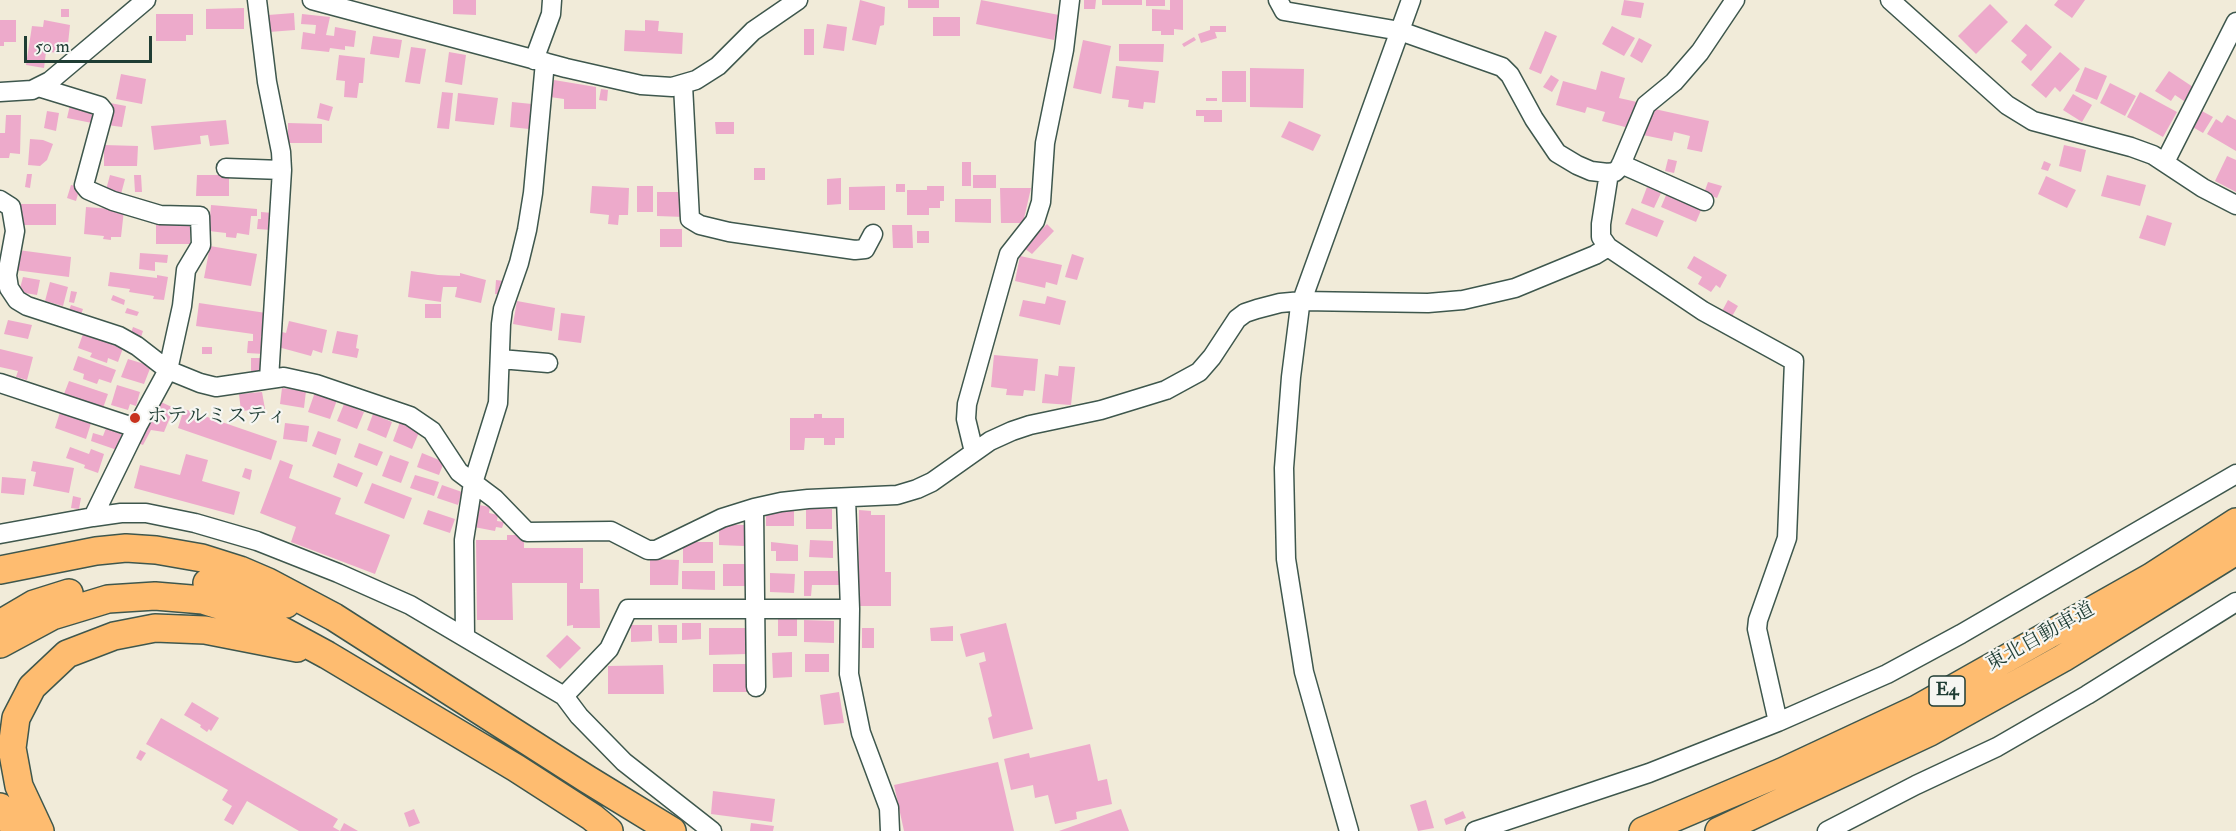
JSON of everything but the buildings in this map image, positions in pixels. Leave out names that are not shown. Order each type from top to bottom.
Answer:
[{"type":"highway","name":"東北自動車道","points":[[1643,831],[1782,772],[1917,708],[2151,576],[2236,522]]},
{"type":"highway","points":[[0,570],[96,551],[126,548],[156,550],[202,558],[240,570],[334,617],[672,831]]},
{"type":"highway","name":"東北自動車道","points":[[1719,831],[1930,732],[2062,658],[2236,551]]},
{"type":"highway","points":[[0,624],[34,604],[105,581],[149,578],[203,582],[334,617]]},
{"type":"highway","points":[[0,644],[52,616],[108,599],[155,596],[203,600],[257,617],[327,655],[516,768],[592,817],[609,831]]},
{"type":"highway","points":[[40,831],[19,786],[12,748],[16,718],[32,687],[68,654],[114,636],[155,628],[205,630],[327,655]]},
{"type":"highway","points":[[516,768],[578,831]]},
{"type":"highway","points":[[587,779],[642,831]]},
{"type":"highway","points":[[0,807],[17,831]]},
{"type":"street","points":[[0,92],[32,90],[50,81],[146,0]]},
{"type":"street","points":[[257,0],[267,82],[281,152],[282,170],[269,379]]},
{"type":"street","points":[[312,0],[539,61],[641,85],[672,87],[696,80],[718,66],[753,31],[798,0]]},
{"type":"street","points":[[465,636],[464,540],[473,483],[498,404],[503,309],[519,263],[533,194],[539,61],[551,14],[552,0]]},
{"type":"street","points":[[974,452],[966,420],[967,404],[1009,254],[1035,221],[1041,202],[1045,143],[1064,50],[1070,0]]},
{"type":"street","points":[[1278,0],[1284,10],[1400,31],[1502,67],[1510,75],[1534,119],[1557,153],[1591,171],[1615,169],[1704,201]]},
{"type":"street","points":[[1349,831],[1305,672],[1286,559],[1284,468],[1291,377],[1302,301],[1411,0]]},
{"type":"street","points":[[1735,0],[1700,52],[1674,82],[1643,110],[1615,169],[1601,224],[1601,237],[1608,247],[1703,311],[1794,361],[1787,538],[1758,620],[1757,629],[1778,722]]},
{"type":"street","points":[[1890,0],[2007,105],[2033,121],[2153,155],[2203,188],[2236,205]]},
{"type":"street","points":[[2165,162],[2236,22]]},
{"type":"street","points":[[683,85],[690,219],[700,225],[729,232],[855,250],[865,249],[873,234]]},
{"type":"street","points":[[38,87],[100,106],[104,111],[84,185],[88,190],[112,201],[160,215],[200,216],[201,245],[186,270],[182,306],[168,370],[93,517]]},
{"type":"street","points":[[226,168],[282,170]]},
{"type":"street","points":[[0,200],[11,207],[14,220],[15,231],[7,275],[9,288],[17,300],[27,306],[119,336],[137,346],[168,370],[216,387],[284,377],[316,384],[410,416],[432,431],[459,472],[495,499],[526,532],[611,531],[648,550],[656,550],[722,518],[754,508],[781,502],[897,495],[917,489],[932,482],[990,441],[1030,424],[1101,410],[1166,390],[1199,372],[1212,357],[1237,319],[1245,313],[1280,303],[1302,301],[1428,303],[1463,300],[1515,288],[1595,255],[1608,247]]},
{"type":"street","points":[[500,359],[548,363]]},
{"type":"street","points":[[0,383],[136,429]]},
{"type":"street","points":[[1475,831],[1649,773],[1778,722],[1887,674],[1961,634],[2236,474]]},
{"type":"street","points":[[846,498],[850,609],[849,674],[861,733],[889,808],[890,831]]},
{"type":"street","points":[[754,508],[756,687]]},
{"type":"street","points":[[0,534],[93,517],[121,513],[147,513],[195,523],[257,541],[410,605],[564,696],[579,716],[624,762],[712,831]]},
{"type":"street","points":[[1827,831],[1916,785],[1997,747],[2087,695],[2236,602]]},
{"type":"street","points":[[564,696],[609,649],[628,609],[850,609]]},
{"type":"place","name":"ホテルミスティ","points":[[135,418]]}]
